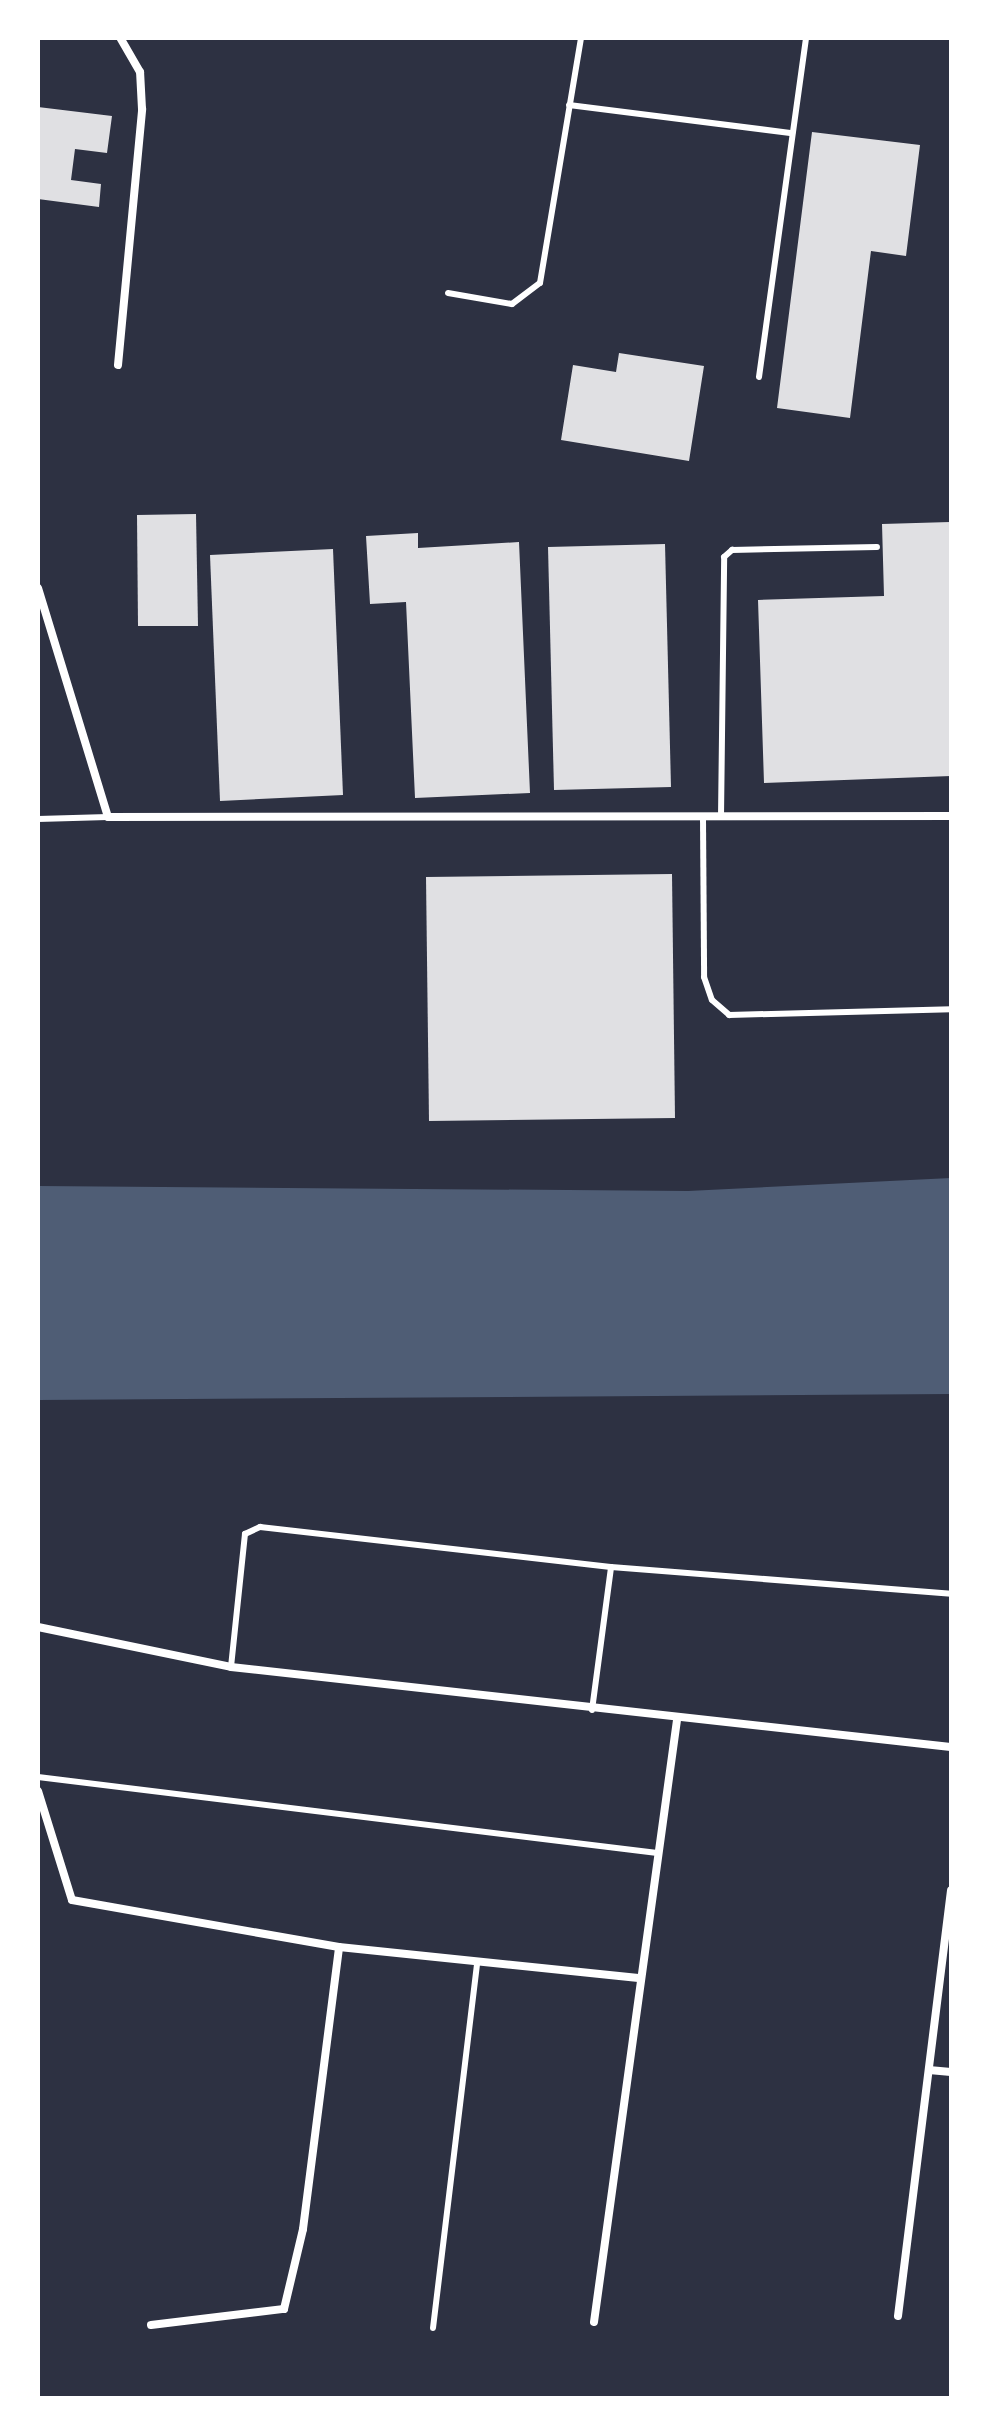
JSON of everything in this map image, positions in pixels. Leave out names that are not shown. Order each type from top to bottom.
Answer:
[{"type":"street","points":[[118,365],[142,109],[140,72],[120,38]]},
{"type":"street","points":[[38,588],[108,817],[951,816]]},
{"type":"street","points":[[38,1627],[231,1667],[592,1711],[951,1747]]},
{"type":"street","points":[[594,2322],[638,1978],[677,1720]]},
{"type":"street","points":[[38,1791],[72,1900],[339,1947],[477,1965],[638,1978]]},
{"type":"street","points":[[898,2316],[951,1890]]},
{"type":"street","points":[[151,2325],[284,2309],[303,2229],[339,1947]]},
{"type":"street","points":[[929,2070],[951,2072]]},
{"type":"lane","points":[[448,293],[512,304],[540,283],[581,38]]},
{"type":"lane","points":[[759,377],[806,38]]},
{"type":"lane","points":[[569,105],[792,133]]},
{"type":"lane","points":[[721,818],[724,557],[732,550],[877,547]]},
{"type":"lane","points":[[38,819],[108,817]]},
{"type":"lane","points":[[703,818],[704,977],[712,1000],[729,1015],[951,1009]]},
{"type":"lane","points":[[231,1667],[245,1534],[252,1528],[611,1567],[951,1594]]},
{"type":"lane","points":[[592,1711],[611,1567]]},
{"type":"lane","points":[[38,1777],[657,1853]]},
{"type":"lane","points":[[433,2328],[477,1965]]},
{"type":"water","points":[[951,1178],[951,1394],[38,1400],[38,1186],[688,1191]]},
{"type":"building","points":[[38,107],[112,116],[107,153],[75,149],[71,180],[101,184],[99,207],[38,199]]},
{"type":"building","points":[[812,132],[920,145],[906,256],[871,251],[850,418],[777,408]]},
{"type":"building","points":[[619,353],[704,366],[689,461],[561,440],[573,365],[616,372]]},
{"type":"building","points":[[196,514],[198,626],[138,626],[137,515]]},
{"type":"building","points":[[950,522],[951,776],[764,783],[758,600],[884,596],[882,524]]},
{"type":"building","points":[[418,533],[418,548],[519,542],[530,793],[415,798],[406,602],[370,604],[366,536]]},
{"type":"building","points":[[665,544],[671,787],[554,790],[548,547]]},
{"type":"building","points":[[333,549],[343,795],[220,801],[210,555]]},
{"type":"building","points":[[672,874],[675,1118],[429,1121],[426,877]]}]
